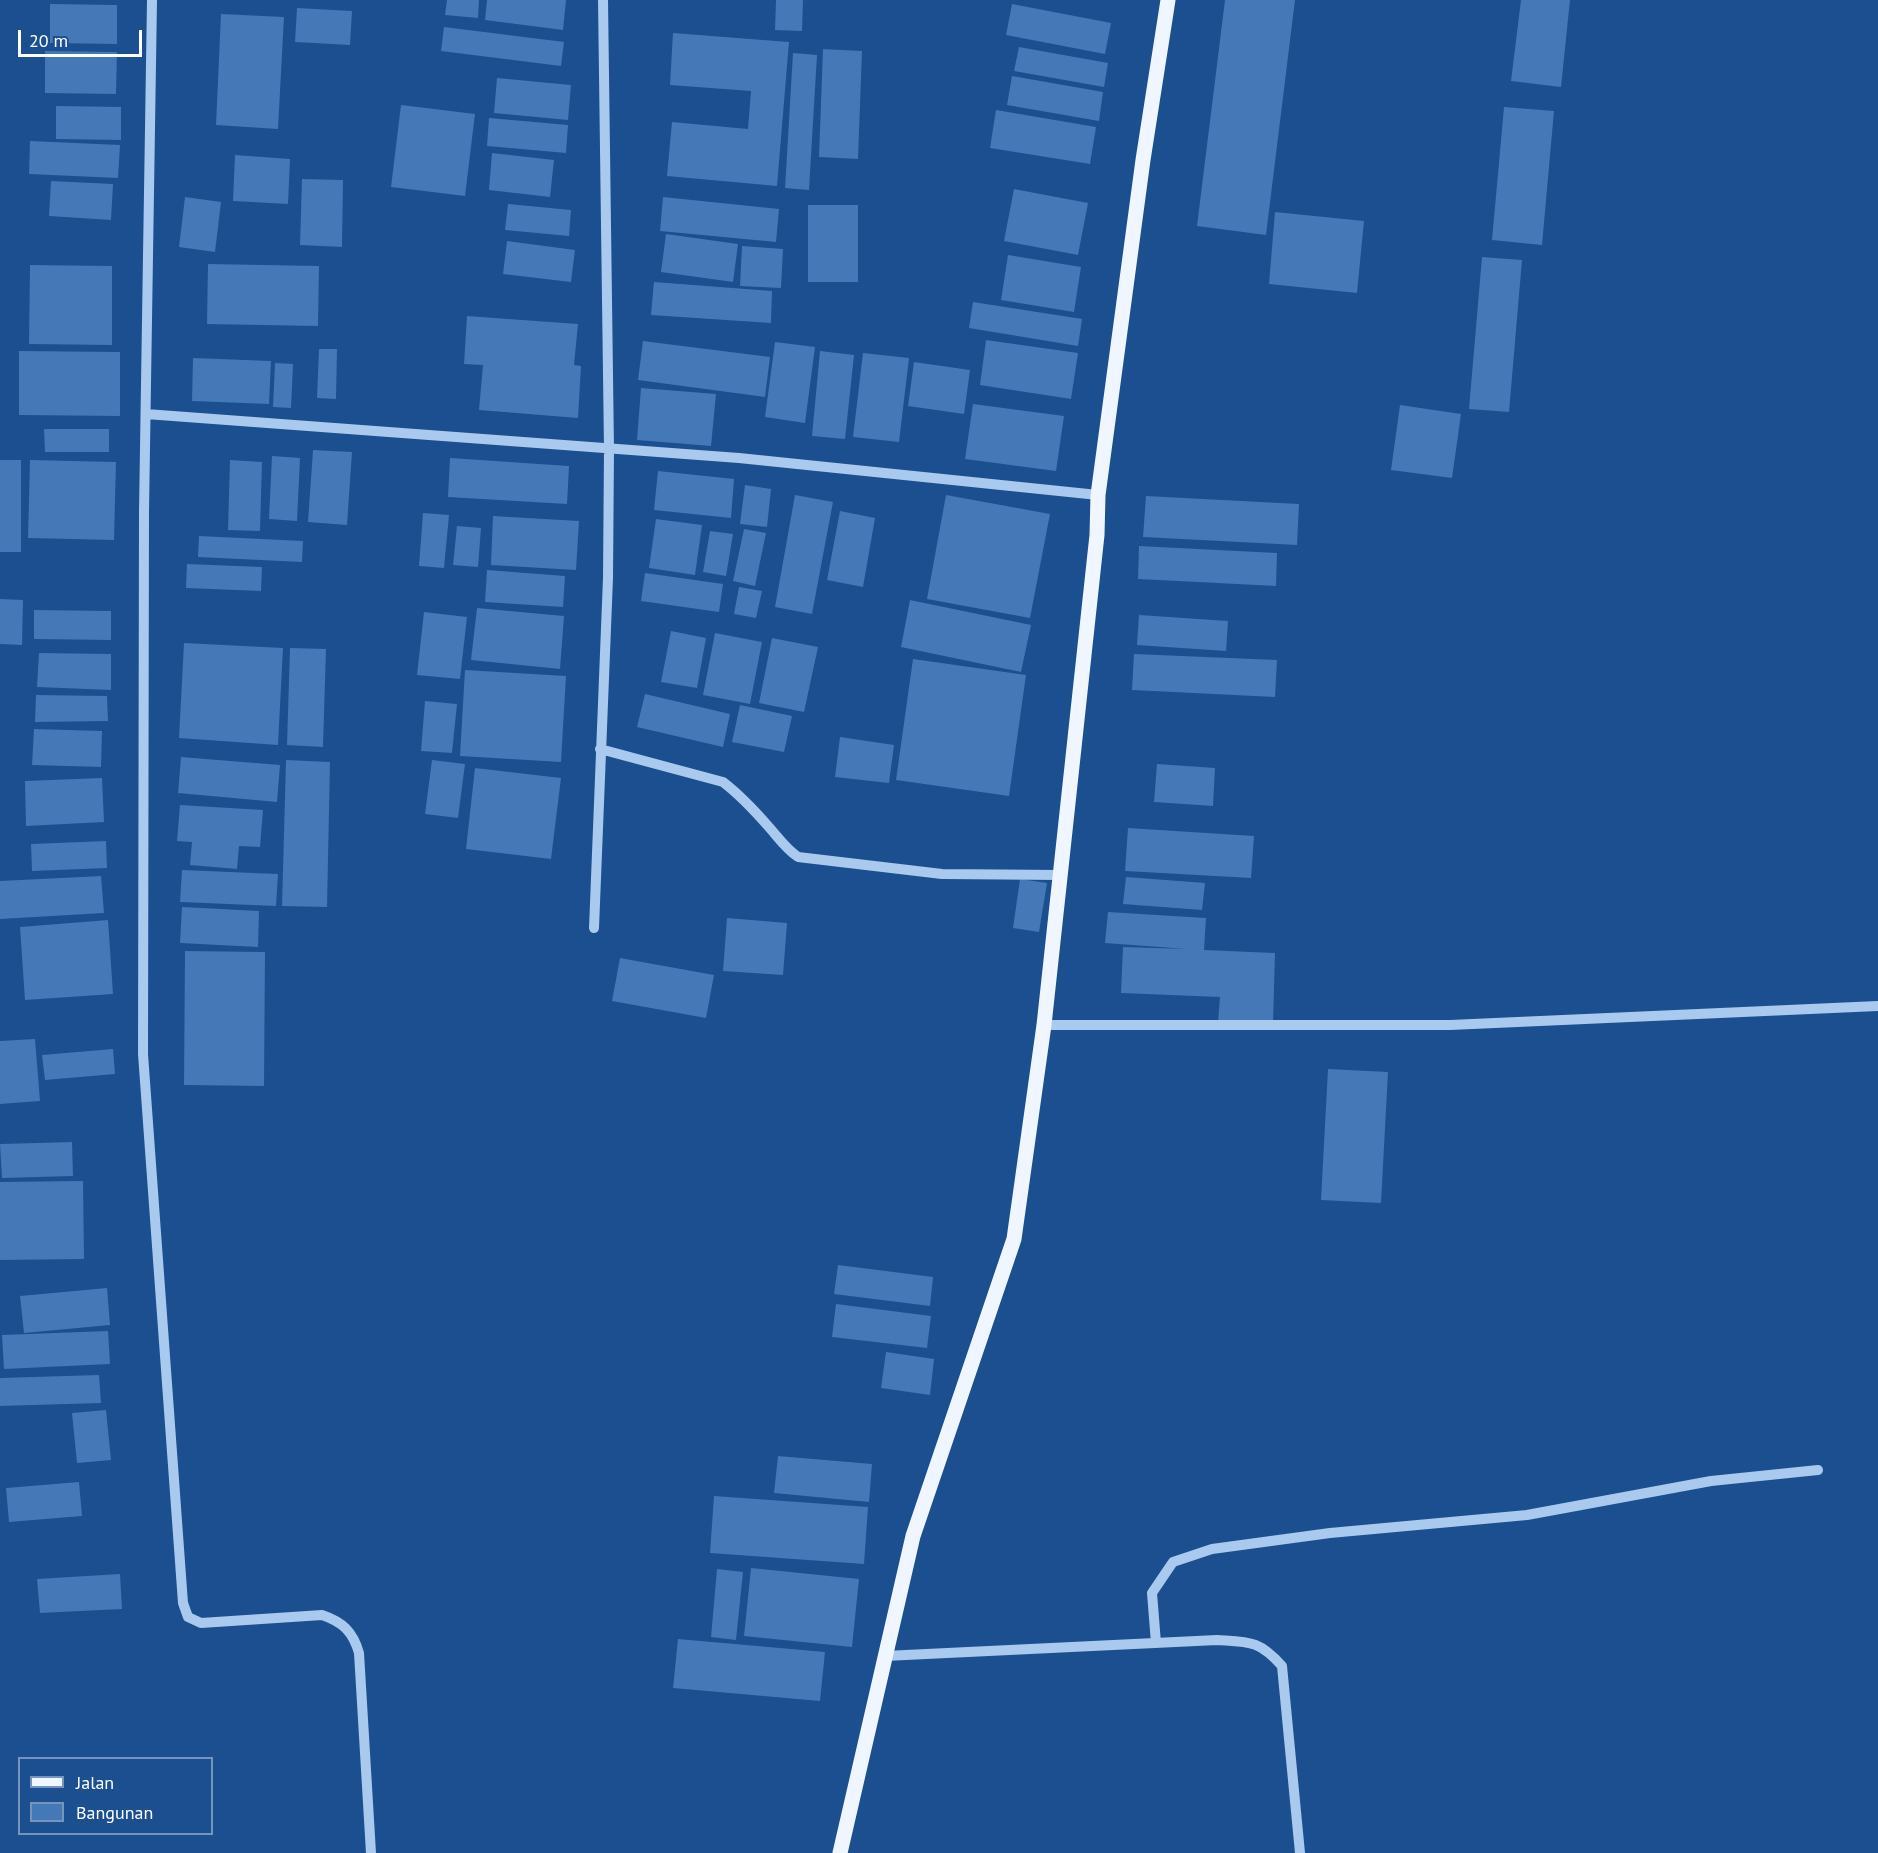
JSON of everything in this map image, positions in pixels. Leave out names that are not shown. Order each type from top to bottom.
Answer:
[{"type":"main road","points":[[840,1853],[912,1536],[1014,1239],[1044,1025],[1096,547],[1098,495],[1143,160],[1168,0]]},
{"type":"street","points":[[152,0],[146,414],[142,1054],[184,1611],[188,1617],[201,1623],[322,1615],[335,1619],[347,1627],[355,1639],[359,1653],[371,1853]]},
{"type":"street","points":[[594,928],[608,578],[609,449],[603,0]]},
{"type":"street","points":[[146,414],[750,460],[1098,495]]},
{"type":"street","points":[[600,749],[723,782],[746,802],[784,847],[798,857],[942,874],[1059,875]]},
{"type":"street","points":[[1044,1025],[1450,1025],[1878,1006]]},
{"type":"street","points":[[1156,1643],[1152,1593],[1173,1562],[1212,1549],[1330,1533],[1527,1515],[1711,1481],[1818,1470]]},
{"type":"street","points":[[885,1656],[1217,1640],[1248,1642],[1268,1650],[1282,1666],[1300,1853]]},
{"type":"building","points":[[447,0],[479,0],[478,18],[445,15]]},
{"type":"building","points":[[487,0],[566,0],[563,30],[485,20]]},
{"type":"building","points":[[776,0],[803,0],[802,31],[775,30]]},
{"type":"building","points":[[1225,0],[1295,0],[1266,235],[1197,226]]},
{"type":"building","points":[[1521,0],[1570,0],[1561,87],[1511,81]]},
{"type":"building","points":[[50,4],[117,5],[117,44],[50,43]]},
{"type":"building","points":[[1012,4],[1111,23],[1105,54],[1006,35]]},
{"type":"building","points":[[297,8],[352,11],[350,45],[295,42]]},
{"type":"building","points":[[221,14],[284,17],[278,129],[216,125]]},
{"type":"building","points":[[444,27],[564,42],[561,66],[441,51]]},
{"type":"building","points":[[673,33],[789,42],[777,186],[667,176],[672,122],[748,129],[751,91],[670,85]]},
{"type":"building","points":[[1019,47],[1108,63],[1104,87],[1014,71]]},
{"type":"building","points":[[823,49],[862,51],[858,159],[819,157]]},
{"type":"building","points":[[45,51],[117,52],[116,94],[45,93]]},
{"type":"building","points":[[793,53],[817,55],[809,190],[785,188]]},
{"type":"building","points":[[1012,76],[1103,92],[1099,121],[1007,105]]},
{"type":"building","points":[[497,78],[571,85],[568,120],[494,113]]},
{"type":"building","points":[[401,105],[475,114],[465,196],[391,187]]},
{"type":"building","points":[[56,106],[121,107],[121,140],[56,139]]},
{"type":"building","points":[[1504,107],[1554,111],[1542,245],[1492,240]]},
{"type":"building","points":[[996,110],[1096,127],[1090,164],[990,148]]},
{"type":"building","points":[[489,118],[568,125],[566,153],[487,146]]},
{"type":"building","points":[[30,141],[120,145],[118,178],[29,174]]},
{"type":"building","points":[[492,153],[554,160],[550,197],[489,190]]},
{"type":"building","points":[[235,155],[290,159],[288,204],[233,201]]},
{"type":"building","points":[[302,179],[343,180],[342,247],[300,245]]},
{"type":"building","points":[[51,181],[113,184],[111,220],[49,216]]},
{"type":"building","points":[[1014,189],[1088,203],[1078,255],[1004,241]]},
{"type":"building","points":[[185,197],[221,202],[215,252],[179,247]]},
{"type":"building","points":[[663,197],[779,209],[776,242],[660,231]]},
{"type":"building","points":[[508,204],[571,210],[569,236],[505,230]]},
{"type":"building","points":[[808,205],[858,205],[858,282],[808,282]]},
{"type":"building","points":[[1275,212],[1364,221],[1357,293],[1269,284]]},
{"type":"building","points":[[666,234],[738,244],[733,282],[661,272]]},
{"type":"building","points":[[507,241],[575,250],[571,282],[503,274]]},
{"type":"building","points":[[742,246],[783,249],[781,288],[740,286]]},
{"type":"building","points":[[1008,255],[1081,267],[1074,312],[1001,300]]},
{"type":"building","points":[[1482,257],[1522,260],[1509,412],[1469,409]]},
{"type":"building","points":[[208,264],[319,266],[318,326],[207,324]]},
{"type":"building","points":[[30,265],[112,266],[112,345],[29,344]]},
{"type":"building","points":[[654,282],[772,291],[771,323],[651,315]]},
{"type":"building","points":[[973,302],[1082,319],[1078,346],[969,328]]},
{"type":"building","points":[[467,316],[578,324],[574,365],[581,366],[578,418],[479,410],[483,365],[464,364]]},
{"type":"building","points":[[986,340],[1078,353],[1071,399],[980,385]]},
{"type":"building","points":[[643,341],[770,357],[765,397],[638,380]]},
{"type":"building","points":[[775,342],[815,347],[805,423],[765,417]]},
{"type":"building","points":[[319,349],[337,349],[336,399],[317,398]]},
{"type":"building","points":[[19,351],[120,352],[120,416],[19,415]]},
{"type":"building","points":[[820,351],[854,355],[845,439],[812,436]]},
{"type":"building","points":[[863,353],[909,358],[899,442],[853,437]]},
{"type":"building","points":[[193,358],[271,361],[269,404],[192,401]]},
{"type":"building","points":[[914,362],[970,370],[964,414],[908,406]]},
{"type":"building","points":[[275,363],[293,364],[291,408],[273,407]]},
{"type":"building","points":[[641,388],[716,394],[711,446],[637,440]]},
{"type":"building","points":[[973,404],[1064,416],[1056,471],[965,459]]},
{"type":"building","points":[[1400,405],[1461,414],[1452,478],[1391,470]]},
{"type":"building","points":[[44,429],[109,429],[109,452],[45,452]]},
{"type":"building","points":[[313,450],[352,452],[347,525],[308,522]]},
{"type":"building","points":[[272,456],[300,458],[297,521],[269,519]]},
{"type":"building","points":[[450,458],[569,466],[567,504],[448,497]]},
{"type":"building","points":[[0,460],[21,460],[21,552],[0,552]]},
{"type":"building","points":[[30,460],[116,462],[114,540],[28,538]]},
{"type":"building","points":[[230,460],[262,462],[260,531],[228,530]]},
{"type":"building","points":[[658,471],[734,479],[731,518],[654,510]]},
{"type":"building","points":[[745,485],[771,489],[767,527],[740,524]]},
{"type":"building","points":[[795,495],[833,502],[812,614],[775,607]]},
{"type":"building","points":[[946,495],[1050,514],[1030,618],[927,599]]},
{"type":"building","points":[[1146,496],[1299,504],[1297,545],[1143,537]]},
{"type":"building","points":[[840,511],[875,518],[863,587],[827,580]]},
{"type":"building","points":[[423,513],[449,515],[444,568],[419,566]]},
{"type":"building","points":[[493,516],[579,521],[576,570],[491,565]]},
{"type":"building","points":[[656,519],[702,525],[695,575],[649,568]]},
{"type":"building","points":[[457,526],[481,528],[478,567],[453,565]]},
{"type":"building","points":[[744,529],[766,533],[755,586],[733,581]]},
{"type":"building","points":[[710,531],[733,534],[726,576],[703,572]]},
{"type":"building","points":[[199,536],[303,541],[302,562],[198,557]]},
{"type":"building","points":[[1139,546],[1277,553],[1276,586],[1138,579]]},
{"type":"building","points":[[187,564],[262,567],[261,591],[186,588]]},
{"type":"building","points":[[487,570],[565,576],[563,607],[485,602]]},
{"type":"building","points":[[645,573],[723,584],[719,612],[641,601]]},
{"type":"building","points":[[739,587],[762,591],[756,618],[734,614]]},
{"type":"building","points":[[0,599],[23,600],[22,645],[0,644]]},
{"type":"building","points":[[910,600],[1031,625],[1021,672],[901,647]]},
{"type":"building","points":[[477,608],[564,616],[560,669],[471,660]]},
{"type":"building","points":[[34,610],[111,611],[111,640],[34,639]]},
{"type":"building","points":[[424,612],[467,617],[460,679],[417,675]]},
{"type":"building","points":[[1139,615],[1228,621],[1226,651],[1137,645]]},
{"type":"building","points":[[671,631],[706,638],[697,688],[661,682]]},
{"type":"building","points":[[715,633],[762,642],[750,704],[703,695]]},
{"type":"building","points":[[772,638],[818,647],[804,712],[759,703]]},
{"type":"building","points":[[184,643],[283,648],[278,745],[179,738]]},
{"type":"building","points":[[290,648],[326,649],[323,747],[287,745]]},
{"type":"building","points":[[39,653],[111,654],[111,690],[37,687]]},
{"type":"building","points":[[1134,654],[1277,660],[1275,697],[1132,690]]},
{"type":"building","points":[[913,659],[1026,675],[1009,796],[896,780]]},
{"type":"building","points":[[465,670],[566,676],[561,762],[460,756]]},
{"type":"building","points":[[645,694],[730,714],[723,747],[637,727]]},
{"type":"building","points":[[36,695],[107,696],[108,721],[35,722]]},
{"type":"building","points":[[425,701],[457,704],[452,753],[421,751]]},
{"type":"building","points":[[740,705],[792,716],[784,752],[732,742]]},
{"type":"building","points":[[34,729],[102,731],[101,767],[32,765]]},
{"type":"building","points":[[840,737],[894,745],[889,783],[835,777]]},
{"type":"building","points":[[181,757],[280,765],[277,802],[178,793]]},
{"type":"building","points":[[286,760],[330,762],[327,907],[282,906]]},
{"type":"building","points":[[432,760],[465,764],[458,818],[425,814]]},
{"type":"building","points":[[1157,764],[1215,768],[1213,806],[1154,802]]},
{"type":"building","points":[[475,768],[561,778],[551,859],[466,849]]},
{"type":"building","points":[[102,778],[104,822],[26,826],[25,781]]},
{"type":"building","points":[[180,805],[263,810],[260,847],[239,846],[237,869],[190,865],[192,842],[177,841]]},
{"type":"building","points":[[1128,828],[1254,836],[1251,878],[1125,871]]},
{"type":"building","points":[[106,841],[107,868],[32,871],[31,844]]},
{"type":"building","points":[[182,870],[278,874],[276,906],[180,902]]},
{"type":"building","points":[[101,876],[104,913],[0,919],[0,881]]},
{"type":"building","points":[[1126,877],[1205,883],[1202,910],[1123,904]]},
{"type":"building","points":[[1020,879],[1047,883],[1039,932],[1013,928]]},
{"type":"building","points":[[182,907],[259,911],[258,947],[180,943]]},
{"type":"building","points":[[1108,912],[1206,918],[1204,950],[1275,953],[1273,1024],[1218,1022],[1220,997],[1121,993],[1123,947],[1187,949],[1105,943]]},
{"type":"building","points":[[727,918],[787,923],[783,975],[723,971]]},
{"type":"building","points":[[108,920],[113,994],[25,1000],[20,927]]},
{"type":"building","points":[[185,951],[265,952],[264,1086],[184,1085]]},
{"type":"building","points":[[620,958],[714,975],[706,1018],[612,1001]]},
{"type":"building","points":[[35,1039],[40,1101],[0,1104],[0,1041]]},
{"type":"building","points":[[113,1049],[115,1074],[45,1080],[42,1055]]},
{"type":"building","points":[[1328,1069],[1388,1072],[1381,1203],[1321,1200]]},
{"type":"building","points":[[72,1142],[73,1176],[2,1178],[0,1144]]},
{"type":"building","points":[[83,1181],[84,1259],[0,1260],[0,1182]]},
{"type":"building","points":[[838,1265],[933,1277],[930,1306],[834,1294]]},
{"type":"building","points":[[107,1288],[110,1325],[24,1333],[20,1296]]},
{"type":"building","points":[[836,1304],[931,1316],[927,1348],[832,1337]]},
{"type":"building","points":[[108,1331],[110,1364],[4,1369],[2,1335]]},
{"type":"building","points":[[886,1352],[934,1359],[930,1395],[881,1388]]},
{"type":"building","points":[[99,1375],[101,1403],[0,1406],[0,1378]]},
{"type":"building","points":[[106,1410],[111,1460],[77,1463],[72,1413]]},
{"type":"building","points":[[778,1456],[872,1464],[869,1502],[774,1493]]},
{"type":"building","points":[[79,1482],[82,1516],[9,1522],[6,1488]]},
{"type":"building","points":[[714,1496],[868,1507],[864,1564],[710,1553]]},
{"type":"building","points":[[751,1568],[859,1579],[852,1647],[744,1636]]},
{"type":"building","points":[[717,1569],[743,1572],[736,1640],[711,1637]]},
{"type":"building","points":[[120,1574],[122,1609],[40,1613],[37,1579]]},
{"type":"building","points":[[678,1639],[825,1652],[820,1701],[673,1688]]}]
